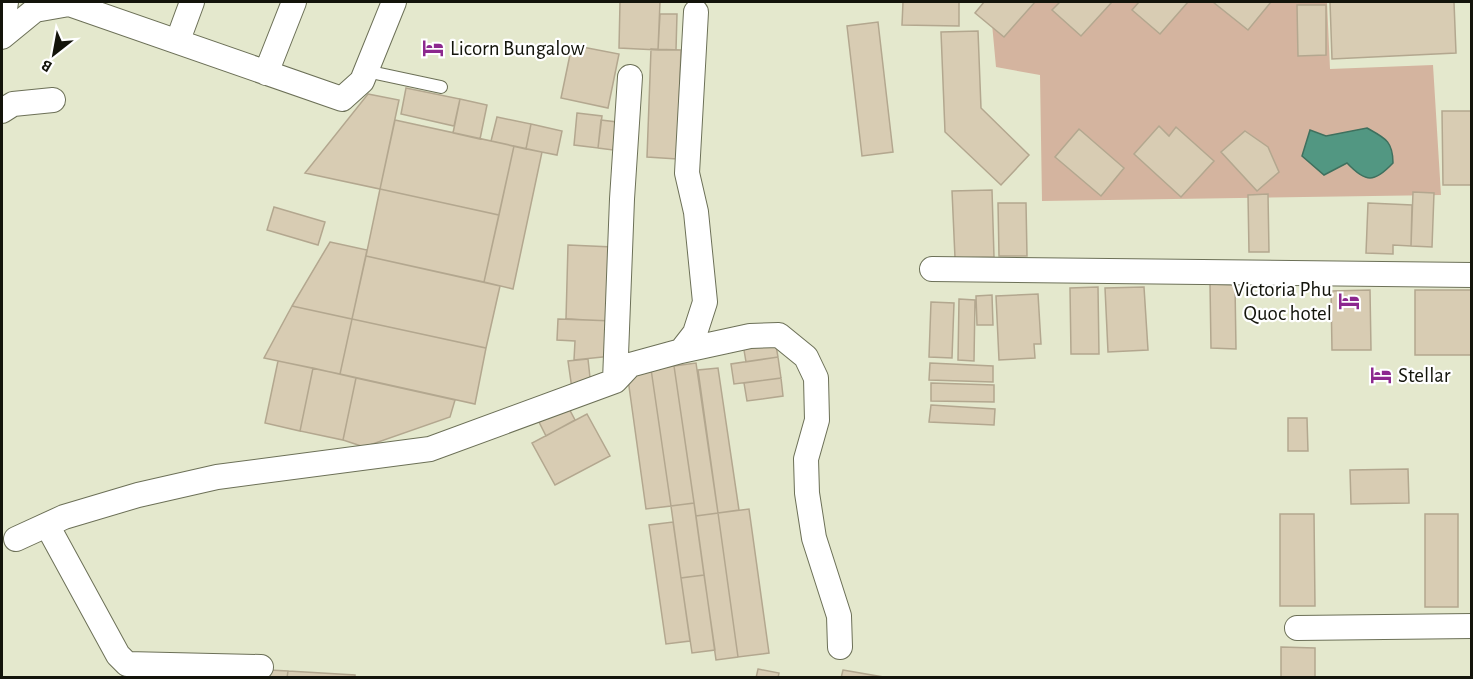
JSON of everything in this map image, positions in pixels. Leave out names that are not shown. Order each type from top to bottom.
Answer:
[{"type":"street","points":[[2,29],[6,2]]},
{"type":"street","points":[[177,40],[192,2]]},
{"type":"street","points":[[266,73],[294,2]]},
{"type":"street","points":[[2,38],[35,10],[69,4],[342,99],[362,81],[394,2]]},
{"type":"street","points":[[681,351],[695,333],[705,302],[696,212],[687,173],[696,12]]},
{"type":"street","points":[[615,381],[622,199],[630,77]]},
{"type":"street","points":[[2,111],[13,104],[53,100]]},
{"type":"street","points":[[932,269],[1472,275]]},
{"type":"street","points":[[9,542],[64,517],[138,495],[217,477],[430,449],[615,381],[630,366],[681,351],[750,336],[779,335],[806,357],[816,378],[817,420],[806,459],[807,493],[814,538],[839,616],[840,647]]},
{"type":"street","points":[[47,525],[118,655],[127,664],[261,668]]},
{"type":"street","points":[[1298,628],[1472,626]]},
{"type":"lane","points":[[366,71],[441,87]]},
{"type":"shaded area","points":[[990,2],[1327,2],[1330,69],[1433,65],[1441,195],[1042,201],[1040,75],[996,67]]},
{"type":"water","points":[[1367,128],[1387,141],[1393,156],[1393,163],[1375,177],[1365,177],[1347,163],[1324,175],[1302,156],[1310,130],[1326,136]]},
{"type":"building","points":[[620,2],[660,2],[658,50],[619,48]]},
{"type":"building","points":[[903,2],[959,2],[959,26],[902,25]]},
{"type":"building","points":[[984,2],[1035,2],[1004,37],[975,13]]},
{"type":"building","points":[[1060,2],[1112,2],[1081,36],[1052,10]]},
{"type":"building","points":[[1139,2],[1188,2],[1160,34],[1132,10]]},
{"type":"building","points":[[1213,2],[1271,2],[1248,30]]},
{"type":"building","points":[[1330,2],[1454,2],[1456,53],[1332,59]]},
{"type":"building","points":[[1297,5],[1326,5],[1326,55],[1298,56]]},
{"type":"building","points":[[660,14],[677,14],[676,50],[658,50]]},
{"type":"building","points":[[878,22],[893,152],[862,156],[847,26]]},
{"type":"building","points":[[978,31],[981,108],[1029,155],[1001,185],[945,132],[941,32]]},
{"type":"building","points":[[572,45],[619,54],[608,108],[561,98]]},
{"type":"building","points":[[651,49],[681,50],[677,159],[647,157]]},
{"type":"building","points":[[406,88],[460,99],[454,126],[401,114]]},
{"type":"building","points":[[368,94],[399,100],[380,189],[305,173]]},
{"type":"building","points":[[460,99],[487,105],[480,139],[453,133]]},
{"type":"building","points":[[1442,111],[1472,111],[1472,185],[1443,185]]},
{"type":"building","points":[[577,113],[602,116],[598,148],[574,145]]},
{"type":"building","points":[[497,117],[531,124],[526,149],[491,141]]},
{"type":"building","points":[[395,120],[514,146],[499,215],[380,189]]},
{"type":"building","points":[[601,120],[617,122],[613,150],[598,148]]},
{"type":"building","points":[[531,124],[562,131],[557,155],[526,149]]},
{"type":"building","points":[[1159,126],[1169,136],[1176,127],[1214,161],[1181,197],[1134,154]]},
{"type":"building","points":[[1079,129],[1124,168],[1101,196],[1055,157]]},
{"type":"building","points":[[1245,131],[1268,147],[1279,172],[1257,191],[1221,152]]},
{"type":"building","points":[[514,146],[542,152],[513,289],[484,282]]},
{"type":"building","points":[[380,189],[499,215],[484,282],[366,256]]},
{"type":"building","points":[[992,190],[994,257],[955,258],[952,191]]},
{"type":"building","points":[[1413,192],[1434,193],[1432,247],[1411,246]]},
{"type":"building","points":[[1268,194],[1269,252],[1249,252],[1248,195]]},
{"type":"building","points":[[998,203],[1026,203],[1027,256],[999,256]]},
{"type":"building","points":[[1368,203],[1412,205],[1411,246],[1393,245],[1393,254],[1366,253]]},
{"type":"building","points":[[274,207],[325,222],[318,245],[267,230]]},
{"type":"building","points":[[330,242],[367,250],[352,319],[292,306]]},
{"type":"building","points":[[568,245],[613,247],[611,321],[566,319]]},
{"type":"building","points":[[366,256],[500,286],[486,348],[352,319]]},
{"type":"building","points":[[1210,284],[1235,285],[1236,349],[1211,348]]},
{"type":"building","points":[[1098,287],[1099,354],[1071,354],[1070,288]]},
{"type":"building","points":[[1144,287],[1148,350],[1108,352],[1105,288]]},
{"type":"building","points":[[1370,290],[1371,350],[1332,350],[1331,291]]},
{"type":"building","points":[[1415,290],[1472,290],[1472,355],[1415,355]]},
{"type":"building","points":[[1038,294],[1041,344],[1034,344],[1035,358],[999,360],[996,296]]},
{"type":"building","points":[[992,295],[993,325],[977,325],[976,296]]},
{"type":"building","points":[[959,299],[975,300],[974,361],[958,360]]},
{"type":"building","points":[[931,302],[954,303],[952,358],[929,357]]},
{"type":"building","points":[[292,306],[352,319],[340,374],[264,358]]},
{"type":"building","points":[[352,319],[486,348],[475,404],[340,374]]},
{"type":"building","points":[[558,319],[614,321],[612,356],[574,360],[575,341],[557,340]]},
{"type":"building","points":[[775,340],[778,357],[746,362],[743,344]]},
{"type":"building","points":[[778,357],[781,378],[734,384],[731,364]]},
{"type":"building","points":[[588,359],[591,387],[572,389],[568,361]]},
{"type":"building","points":[[278,361],[313,368],[300,431],[265,423]]},
{"type":"building","points":[[696,363],[718,513],[696,516],[674,366]]},
{"type":"building","points":[[930,363],[993,366],[993,382],[929,380]]},
{"type":"building","points":[[674,366],[694,503],[671,506],[651,369]]},
{"type":"building","points":[[313,368],[356,378],[343,440],[300,431]]},
{"type":"building","points":[[718,368],[739,510],[718,513],[698,370]]},
{"type":"building","points":[[651,369],[671,506],[646,509],[627,372]]},
{"type":"building","points":[[356,378],[455,400],[450,417],[364,447],[343,440]]},
{"type":"building","points":[[781,378],[783,396],[747,401],[744,383]]},
{"type":"building","points":[[931,383],[994,385],[994,402],[931,401]]},
{"type":"building","points":[[565,401],[575,420],[546,436],[536,416]]},
{"type":"building","points":[[931,405],[995,409],[994,425],[929,422]]},
{"type":"building","points":[[587,414],[610,456],[555,485],[532,443]]},
{"type":"building","points":[[1288,418],[1307,418],[1308,451],[1288,451]]},
{"type":"building","points":[[1408,469],[1409,503],[1351,504],[1350,470]]},
{"type":"building","points":[[694,503],[704,575],[681,578],[671,506]]},
{"type":"building","points":[[749,509],[769,653],[738,657],[718,513]]},
{"type":"building","points":[[718,513],[738,657],[716,660],[696,516]]},
{"type":"building","points":[[1280,514],[1314,514],[1315,606],[1280,606]]},
{"type":"building","points":[[1425,514],[1458,514],[1458,607],[1425,607]]},
{"type":"building","points":[[673,522],[690,641],[666,644],[649,525]]},
{"type":"building","points":[[704,575],[715,650],[692,653],[681,578]]},
{"type":"building","points":[[1281,647],[1315,648],[1315,678],[1281,678]]},
{"type":"building","points":[[758,669],[779,673],[778,678],[756,678]]},
{"type":"building","points":[[269,670],[288,671],[287,678],[268,678]]},
{"type":"building","points":[[843,670],[883,677],[883,678],[841,678]]},
{"type":"building","points":[[288,671],[355,675],[355,678],[287,678]]},
{"type":"place","name":"Licorn Bungalow","points":[[433,48]]},
{"type":"place","name":"Victoria Phu Quoc hotel","points":[[1349,301]]},
{"type":"place","name":"Stellar","points":[[1381,375]]}]
